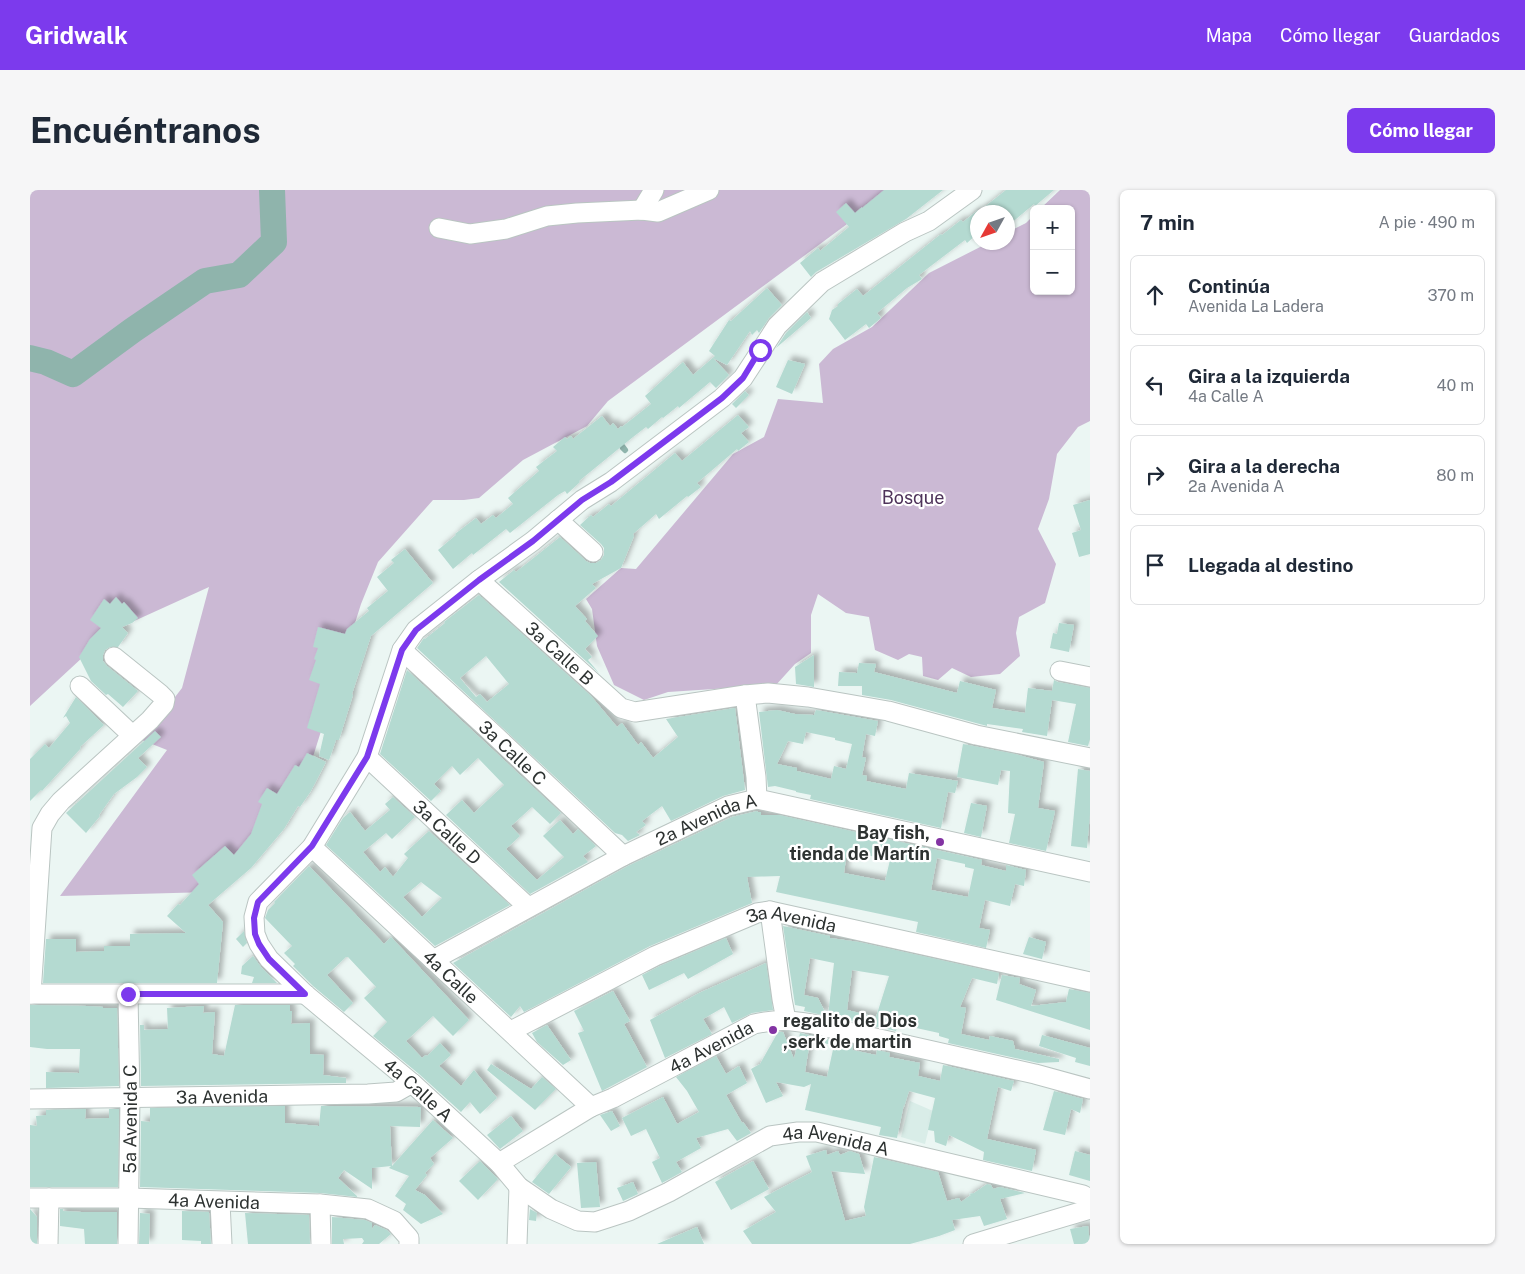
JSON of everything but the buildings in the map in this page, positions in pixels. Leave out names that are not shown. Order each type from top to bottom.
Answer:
[{"type":"street","points":[[642,210],[654,190]]},
{"type":"street","points":[[439,228],[470,234],[506,229],[547,216],[642,210],[658,212],[709,190]]},
{"type":"street","points":[[312,846],[367,757],[402,650],[416,630],[479,580],[533,541],[582,500],[611,482],[722,398],[743,378],[777,326],[822,282],[905,232],[930,221],[972,190]]},
{"type":"street","points":[[558,520],[593,552]]},
{"type":"street","name":"3a Calle B","points":[[479,580],[621,708],[634,712],[648,711],[684,703],[745,695]]},
{"type":"street","name":"3a Calle C","points":[[402,650],[623,856]]},
{"type":"street","points":[[114,658],[165,699],[164,704],[150,720],[61,801],[50,814],[42,828],[30,994],[305,994]]},
{"type":"street","points":[[1060,671],[1090,676]]},
{"type":"street","points":[[80,686],[132,735]]},
{"type":"street","points":[[757,799],[756,777],[745,695],[768,693],[808,697],[888,711],[976,735],[1090,758]]},
{"type":"street","name":"3a Calle D","points":[[367,757],[528,907]]},
{"type":"street","name":"2a Avenida A","points":[[433,960],[623,856],[728,806],[757,799],[1090,872]]},
{"type":"street","name":"4a Calle A","points":[[312,846],[258,902],[254,918],[255,934],[269,959],[305,994],[412,1083],[499,1163],[519,1187],[551,1209],[578,1221],[596,1222]]},
{"type":"street","name":"4a Calle","points":[[312,846],[591,1107]]},
{"type":"street","points":[[770,911],[786,1020]]},
{"type":"street","name":"3a Avenida","points":[[511,1032],[655,956],[758,913],[770,911],[1090,982]]},
{"type":"street","name":"5a Avenida C","points":[[128,994],[130,1098],[128,1244]]},
{"type":"street","name":"4a Avenida","points":[[499,1163],[591,1107],[613,1098],[754,1024],[786,1020],[813,1024],[1025,1072],[1090,1089]]},
{"type":"street","name":"3a Avenida","points":[[30,1098],[368,1094],[396,1092],[412,1083]]},
{"type":"street","name":"4a Avenida A","points":[[596,1222],[629,1211],[669,1192],[770,1136],[798,1132],[817,1132],[1083,1195],[1090,1199]]},
{"type":"street","points":[[517,1244],[519,1187]]},
{"type":"street","name":"4a Avenida","points":[[30,1198],[129,1198],[320,1204],[368,1209],[394,1221],[409,1238],[409,1244]]},
{"type":"street","points":[[48,1244],[49,1198]]},
{"type":"street","points":[[220,1202],[222,1244]]},
{"type":"street","points":[[320,1204],[322,1244]]},
{"type":"street","points":[[973,1244],[1090,1209]]},
{"type":"shaded area","points":[[910,1101],[933,1111],[925,1144],[901,1137]]},
{"type":"green space","points":[[30,190],[893,190],[608,401],[587,426],[523,460],[479,498],[433,500],[378,562],[361,604],[311,763],[211,892],[60,896],[167,750],[142,740],[182,688],[209,587],[110,632],[30,706]]},
{"type":"green space","name":"Bosque","points":[[1060,190],[1090,190],[1090,421],[1078,427],[1057,454],[1049,499],[1038,529],[1056,564],[1045,603],[1019,617],[1016,633],[1020,656],[1000,674],[971,677],[952,668],[938,680],[923,676],[922,657],[909,654],[898,660],[875,650],[869,617],[846,613],[818,594],[811,615],[811,653],[795,664],[776,685],[668,692],[644,700],[614,685],[597,646],[592,609],[586,599],[621,568],[636,569],[733,454],[764,437],[778,399],[823,403],[819,364],[833,349],[872,327],[929,273],[974,250],[1015,250],[1015,228],[1030,219],[1030,295],[1075,295],[1075,205],[1044,205]]},
{"type":"waterway","points":[[30,358],[46,362],[73,374],[205,281],[239,275],[274,242],[272,190]]},
{"type":"waterway","points":[[623,446],[626,450],[625,451],[622,448],[623,446]]},
{"type":"place","name":"Bay fish, tienda de Martín","points":[[940,842]]},
{"type":"place","name":"regalito de Dios ,serk de martin","points":[[773,1030]]},
{"type":"route","points":[[128,994],[305,994],[269,959],[259,944],[255,934],[254,918],[258,902],[312,846],[367,757],[402,650],[416,630],[479,580],[533,541],[582,500],[611,482],[722,398],[743,378],[760,350]]}]
